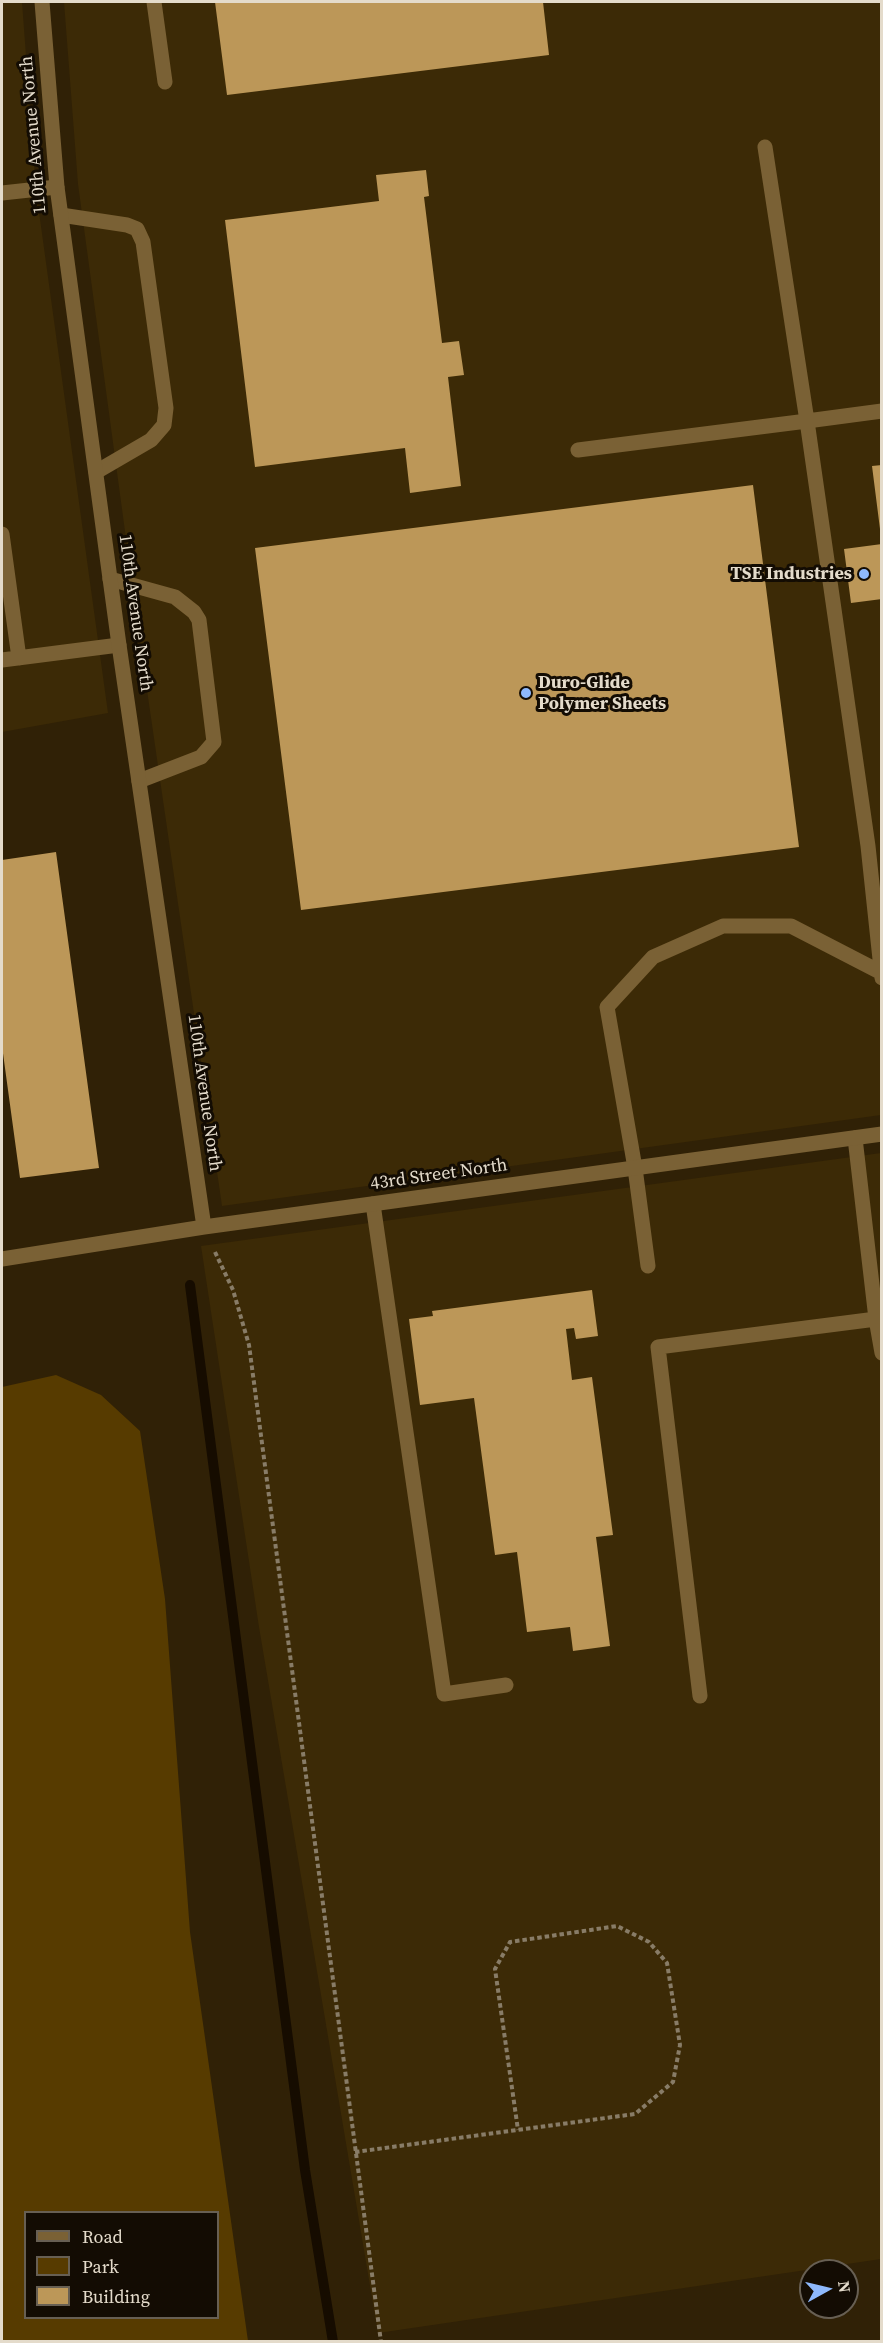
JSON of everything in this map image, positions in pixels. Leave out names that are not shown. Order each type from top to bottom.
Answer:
[{"type":"street","name":"110th Avenue North","points":[[42,2],[57,187],[119,645],[204,1227]]},
{"type":"street","points":[[154,2],[165,82]]},
{"type":"street","points":[[765,147],[876,871],[882,978]]},
{"type":"street","points":[[2,193],[57,187]]},
{"type":"street","points":[[61,215],[127,225],[137,229],[143,242],[166,408],[165,425],[151,440],[96,472]]},
{"type":"street","points":[[578,450],[882,411]]},
{"type":"street","points":[[2,534],[19,658]]},
{"type":"street","points":[[110,579],[175,597],[194,612],[199,620],[214,742],[201,756],[139,781]]},
{"type":"street","points":[[2,660],[119,645]]},
{"type":"street","points":[[648,1266],[635,1168],[607,1007],[653,957],[723,926],[791,926],[881,973]]},
{"type":"street","name":"43rd Street North","points":[[2,1259],[204,1227],[882,1134]]},
{"type":"street","points":[[855,1138],[882,1353]]},
{"type":"street","points":[[373,1204],[444,1694],[507,1686]]},
{"type":"street","points":[[700,1696],[658,1347],[876,1319]]},
{"type":"path","points":[[204,1227],[232,1290],[249,1345],[381,2342]]},
{"type":"path","points":[[356,2152],[518,2130],[635,2114],[673,2082],[680,2045],[667,1963],[649,1942],[617,1926],[510,1942],[495,1969],[518,2130]]},
{"type":"shaded area","points":[[2,2],[22,2],[36,190],[108,713],[2,732]]},
{"type":"shaded area","points":[[64,2],[881,2],[881,1115],[222,1206],[140,642],[78,184]]},
{"type":"shaded area","points":[[881,1153],[881,2259],[859,2262],[859,2259],[799,2259],[799,2271],[378,2333],[259,1627],[201,1246]]},
{"type":"green space","points":[[56,1375],[101,1395],[140,1431],[165,1599],[190,1932],[248,2341],[2,2341],[2,1387]]},
{"type":"building","points":[[215,2],[543,2],[549,55],[227,95]]},
{"type":"building","points":[[426,170],[429,196],[424,197],[442,343],[459,341],[464,375],[448,377],[461,486],[410,493],[405,448],[255,467],[225,220],[379,201],[376,175]]},
{"type":"building","name":"TSE Industries","points":[[882,465],[882,529],[880,529],[872,466]]},
{"type":"building","name":"Duro-Glide Polymer Sheets","points":[[753,485],[799,847],[301,910],[255,548]]},
{"type":"building","name":"TSE Industries","points":[[882,544],[882,599],[851,603],[844,549]]},
{"type":"building","points":[[56,852],[99,1168],[20,1178],[2,1046],[2,860]]},
{"type":"building","points":[[592,1290],[598,1336],[576,1339],[574,1328],[566,1329],[572,1380],[592,1377],[613,1535],[596,1537],[610,1646],[573,1651],[570,1627],[527,1632],[517,1552],[495,1555],[474,1398],[420,1405],[409,1319],[433,1316],[432,1311]]},
{"type":"waterway","points":[[190,1285],[305,2170],[333,2342]]},
{"type":"place","name":"TSE Industries","points":[[864,574]]},
{"type":"place","name":"Duro-Glide Polymer Sheets","points":[[526,693]]}]
